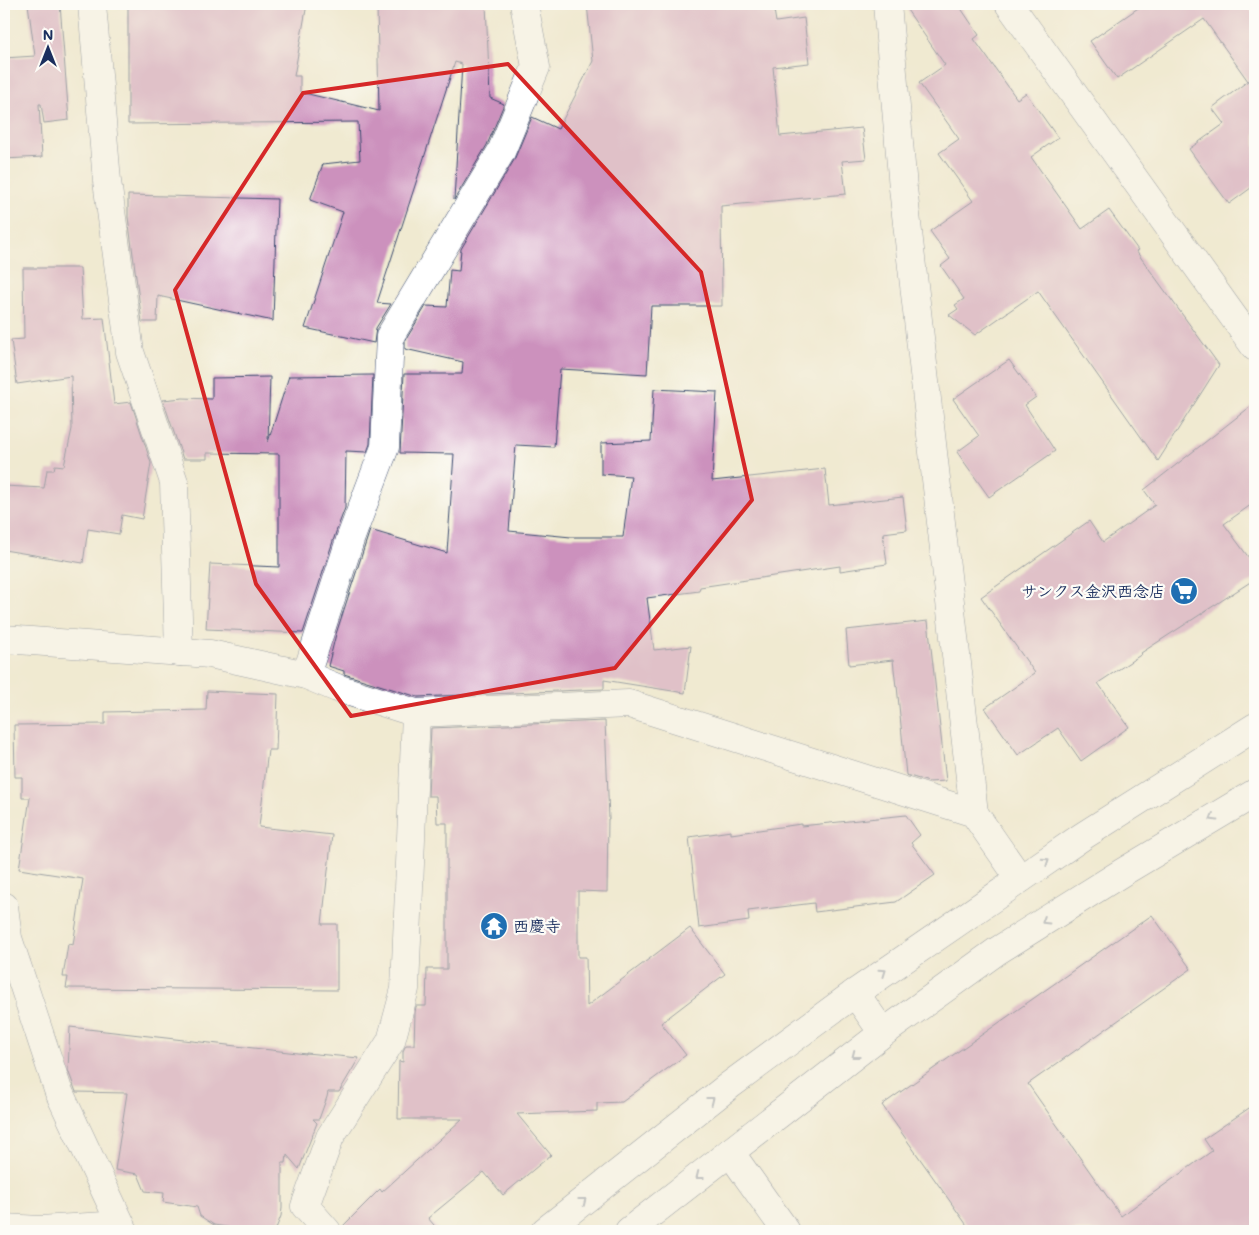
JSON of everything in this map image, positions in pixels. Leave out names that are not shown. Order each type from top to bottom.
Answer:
[{"type":"street","points":[[92,4],[107,181],[130,352],[174,482],[179,652]]},
{"type":"street","points":[[306,675],[351,537],[385,447],[390,336],[501,152],[536,67],[524,4]]},
{"type":"street","points":[[886,4],[904,198],[974,814],[1020,879]]},
{"type":"street","points":[[1009,4],[1255,347]]},
{"type":"street","points":[[4,639],[210,654],[306,675],[337,688],[416,713],[629,704],[974,814]]},
{"type":"street","points":[[326,1231],[305,1206],[330,1137],[391,1042],[405,989],[416,713]]},
{"type":"street","points":[[545,1231],[730,1085],[855,993],[1083,836],[1255,727]]},
{"type":"street","points":[[630,1231],[883,1033],[997,951],[1123,872],[1255,793]]},
{"type":"street","points":[[4,906],[8,938],[58,1090],[122,1228],[39,1231],[4,1228]]},
{"type":"street","points":[[855,993],[883,1033]]},
{"type":"street","points":[[730,1152],[786,1231]]},
{"type":"highlighted area","points":[[508,64],[701,272],[752,500],[615,668],[351,716],[256,584],[175,290],[303,93]]},
{"type":"building","points":[[28,4],[60,4],[69,120],[44,123],[41,104],[39,104],[42,157],[4,159],[4,58],[35,56]]},
{"type":"building","points":[[128,4],[307,4],[294,76],[300,76],[300,92],[379,111],[377,4],[486,4],[490,98],[504,104],[487,145],[454,200],[462,64],[455,62],[377,303],[391,304],[376,328],[374,343],[305,328],[343,212],[310,200],[323,164],[360,160],[358,122],[128,124]]},
{"type":"building","points":[[587,4],[773,4],[776,22],[804,18],[809,63],[773,67],[780,136],[862,128],[866,159],[842,161],[846,194],[721,206],[722,306],[651,306],[647,374],[560,369],[554,447],[516,445],[509,531],[571,537],[623,537],[631,476],[601,474],[601,443],[651,441],[654,389],[717,392],[712,481],[825,469],[829,505],[903,497],[907,530],[883,533],[887,564],[840,571],[840,566],[700,587],[699,591],[647,598],[654,650],[691,646],[685,693],[604,680],[604,689],[418,697],[344,674],[344,671],[328,666],[336,634],[370,530],[447,553],[454,454],[400,453],[404,374],[462,374],[463,362],[405,349],[405,341],[426,306],[447,307],[450,270],[459,271],[461,249],[514,160],[532,117],[558,129],[593,61]]},
{"type":"building","points":[[903,4],[958,4],[979,35],[974,39],[1017,99],[1026,93],[1058,138],[1031,157],[1082,229],[1109,210],[1138,250],[1136,251],[1219,365],[1158,461],[1038,291],[975,335],[949,315],[958,309],[955,305],[964,299],[941,266],[950,259],[930,231],[973,201],[939,153],[959,139],[919,83],[945,65]]},
{"type":"building","points":[[1144,4],[1247,4],[1255,16],[1255,185],[1229,204],[1189,149],[1224,124],[1212,108],[1248,81],[1204,19],[1117,79],[1090,41]]},
{"type":"building","points":[[128,195],[277,199],[273,321],[158,296],[157,322],[142,322],[128,217]]},
{"type":"building","points":[[23,268],[80,268],[83,319],[104,318],[114,404],[131,402],[151,463],[142,519],[122,515],[119,534],[88,529],[83,563],[4,550],[4,486],[44,488],[47,470],[54,470],[55,465],[64,466],[72,429],[71,376],[17,384],[11,340],[24,339]]},
{"type":"building","points":[[1009,360],[1036,397],[1025,405],[1055,451],[989,497],[957,452],[979,436],[953,399]]},
{"type":"building","points":[[373,375],[370,444],[367,452],[346,451],[345,508],[303,633],[206,629],[210,564],[279,567],[279,454],[207,453],[207,459],[183,459],[163,400],[183,398],[212,399],[212,378],[270,377],[268,442],[289,376]]},
{"type":"building","points":[[1255,403],[1255,502],[1224,524],[1255,566],[1255,579],[1098,683],[1129,727],[1081,761],[1058,728],[1018,755],[985,708],[1035,673],[981,597],[1089,521],[1103,542],[1155,505],[1144,490]]},
{"type":"building","points":[[928,621],[946,781],[929,782],[906,775],[893,660],[849,665],[846,630]]},
{"type":"building","points":[[207,691],[278,694],[276,750],[268,750],[259,827],[332,835],[322,924],[337,924],[337,990],[66,988],[68,977],[63,977],[68,944],[73,945],[83,879],[19,869],[30,798],[22,798],[22,777],[15,777],[14,725],[105,724],[105,712],[206,710]]},
{"type":"building","points":[[605,721],[609,819],[607,892],[578,891],[578,957],[586,957],[587,1006],[690,928],[725,974],[661,1023],[686,1055],[622,1102],[597,1103],[597,1111],[517,1114],[551,1155],[503,1195],[484,1172],[428,1218],[439,1231],[342,1231],[342,1227],[380,1189],[382,1192],[462,1119],[398,1119],[399,1061],[403,1062],[403,1051],[406,1045],[414,1045],[416,1006],[426,1006],[427,969],[447,969],[447,823],[437,823],[436,796],[428,796],[431,728]]},
{"type":"building","points":[[906,815],[920,835],[911,843],[935,875],[896,902],[815,912],[814,903],[748,911],[749,921],[699,928],[689,837],[731,831],[731,834],[801,824],[801,826]]},
{"type":"building","points":[[1152,915],[1191,969],[1028,1084],[1121,1216],[1212,1151],[1204,1139],[1255,1104],[1255,1231],[971,1231],[882,1105]]},
{"type":"building","points":[[70,1027],[306,1054],[359,1058],[339,1092],[328,1092],[319,1119],[313,1119],[317,1123],[299,1169],[287,1155],[286,1163],[282,1163],[282,1208],[275,1231],[251,1231],[214,1225],[200,1216],[197,1207],[163,1202],[164,1193],[145,1191],[138,1174],[115,1170],[127,1093],[76,1092],[68,1070]]},
{"type":"place","name":"サンクス金沢西念店","points":[[1184,591]]},
{"type":"place","name":"西慶寺","points":[[494,926]]}]
